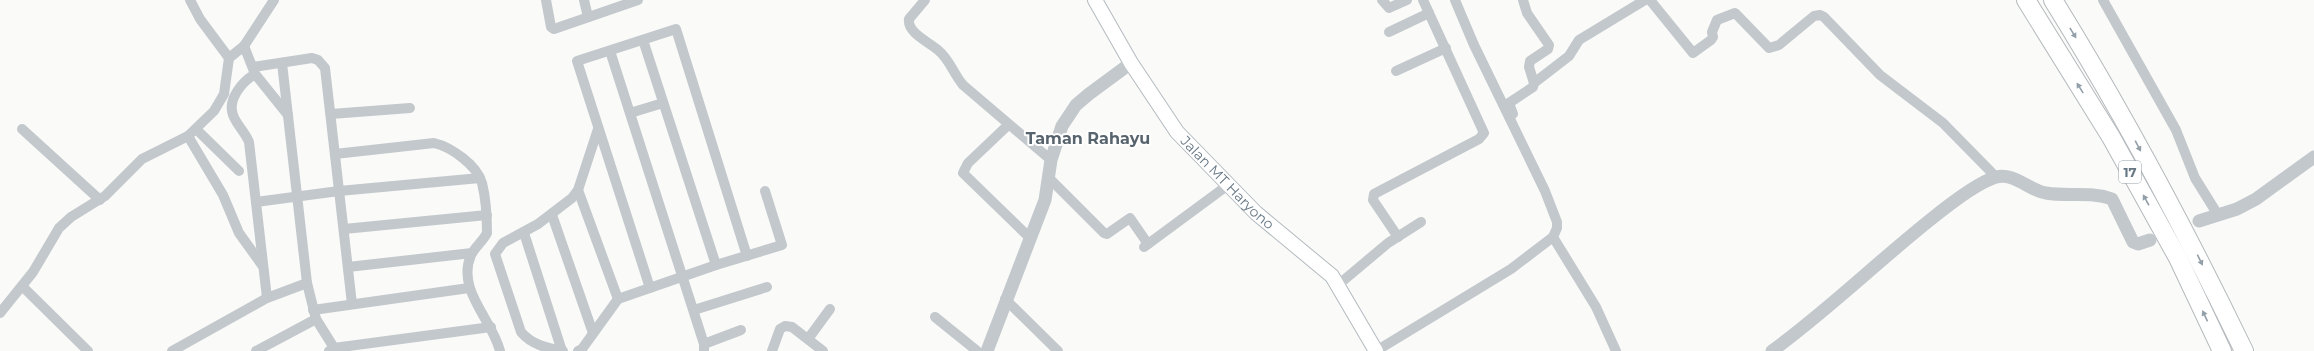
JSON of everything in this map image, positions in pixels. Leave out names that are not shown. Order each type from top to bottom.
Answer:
[{"type":"highway","name":"17","points":[[2026,0],[2115,144],[2178,258],[2222,351]]},
{"type":"highway","name":"17","points":[[2052,0],[2130,130],[2197,254],[2244,351]]},
{"type":"main road","name":"Jalan MT Haryono","points":[[1095,0],[1131,62],[1177,132],[1256,213],[1332,276],[1376,351]]},
{"type":"street","points":[[0,313],[22,286],[59,228],[71,217],[100,200],[142,159],[192,133],[220,104],[227,81],[229,58],[200,19],[190,0]]},
{"type":"street","points":[[229,58],[244,46],[274,0]]},
{"type":"street","points":[[546,0],[552,28],[588,17],[624,2],[638,0]]},
{"type":"street","points":[[584,0],[588,17]]},
{"type":"street","points":[[925,0],[910,15],[908,22],[911,28],[948,60],[953,73],[963,85],[1008,125],[1051,160]]},
{"type":"street","points":[[1382,0],[1389,8],[1407,0]]},
{"type":"street","points":[[1398,237],[1373,200],[1374,194],[1479,139],[1484,133],[1423,0]]},
{"type":"street","points":[[1523,0],[1527,13],[1549,45],[1548,48],[1530,61],[1530,72],[1534,83]]},
{"type":"street","points":[[1376,351],[1505,273],[1555,233],[1560,221],[1558,212],[1509,103],[1533,87],[1534,83],[1568,56],[1579,40],[1645,0]]},
{"type":"street","points":[[1650,0],[1693,53],[1711,40],[1712,32],[1717,20],[1730,14],[1739,16],[1769,48],[1779,45],[1814,16],[1820,15],[1824,17],[1880,75],[1943,123],[1996,177]]},
{"type":"street","points":[[2103,0],[2176,130],[2195,178],[2218,215]]},
{"type":"street","points":[[1457,1],[1474,45],[1505,107],[1554,213],[1557,222],[1555,233],[1596,307],[1616,351]]},
{"type":"street","points":[[1389,32],[1430,13]]},
{"type":"street","points":[[650,288],[577,62],[610,50],[676,29],[747,256]]},
{"type":"street","points":[[643,40],[716,265]]},
{"type":"street","points":[[244,46],[254,70],[288,115]]},
{"type":"street","points":[[1396,71],[1446,48]]},
{"type":"street","points":[[610,50],[684,277],[704,347],[741,330]]},
{"type":"street","points":[[267,298],[248,142],[245,132],[233,116],[232,109],[237,91],[254,70],[312,58],[323,64],[331,114],[352,304]]},
{"type":"street","points":[[987,351],[1005,299],[1045,200],[1051,160],[1062,126],[1076,105],[1131,62]]},
{"type":"street","points":[[282,63],[307,284],[314,314],[333,350],[491,327]]},
{"type":"street","points":[[630,113],[663,103]]},
{"type":"street","points":[[331,114],[410,108]]},
{"type":"street","points":[[1008,125],[968,163],[963,173],[1030,238]]},
{"type":"street","points":[[22,129],[100,200]]},
{"type":"street","points":[[563,351],[537,345],[527,339],[521,332],[496,261],[495,254],[503,243],[524,233],[552,215],[578,190],[598,129]]},
{"type":"street","points":[[192,133],[239,170]]},
{"type":"street","points":[[192,133],[240,233],[263,267]]},
{"type":"street","points":[[335,154],[434,143],[442,145],[464,159],[480,178],[487,215],[487,233],[472,253],[468,270],[469,288],[491,327],[500,351]]},
{"type":"street","points":[[2199,222],[2237,209],[2256,199],[2314,157]]},
{"type":"street","points":[[1772,351],[1830,306],[1882,259],[1950,204],[1996,177],[2008,177],[2023,182],[2045,193],[2094,194],[2112,199],[2133,242],[2138,244],[2150,240]]},
{"type":"street","points":[[256,202],[339,191],[480,178]]},
{"type":"street","points":[[1049,178],[1104,234],[1108,234],[1130,218],[1146,245],[1228,185]]},
{"type":"street","points":[[578,190],[618,299]]},
{"type":"street","points":[[578,351],[582,349],[618,299],[716,265],[782,245],[765,191]]},
{"type":"street","points":[[344,229],[487,215]]},
{"type":"street","points":[[552,215],[593,334]]},
{"type":"street","points":[[1338,285],[1398,237],[1421,222]]},
{"type":"street","points":[[524,233],[563,351]]},
{"type":"street","points":[[348,267],[472,253]]},
{"type":"street","points":[[172,351],[267,298],[307,284]]},
{"type":"street","points":[[22,286],[88,351]]},
{"type":"street","points":[[694,310],[767,287]]},
{"type":"street","points":[[256,351],[314,314],[352,304],[469,288]]},
{"type":"street","points":[[1005,299],[1058,351]]},
{"type":"street","points":[[808,339],[830,308]]},
{"type":"street","points":[[935,317],[977,351]]},
{"type":"street","points":[[772,351],[780,329],[785,326],[792,327],[823,351]]},
{"type":"district","name":"Taman Rahayu","points":[[1088,138]]}]
